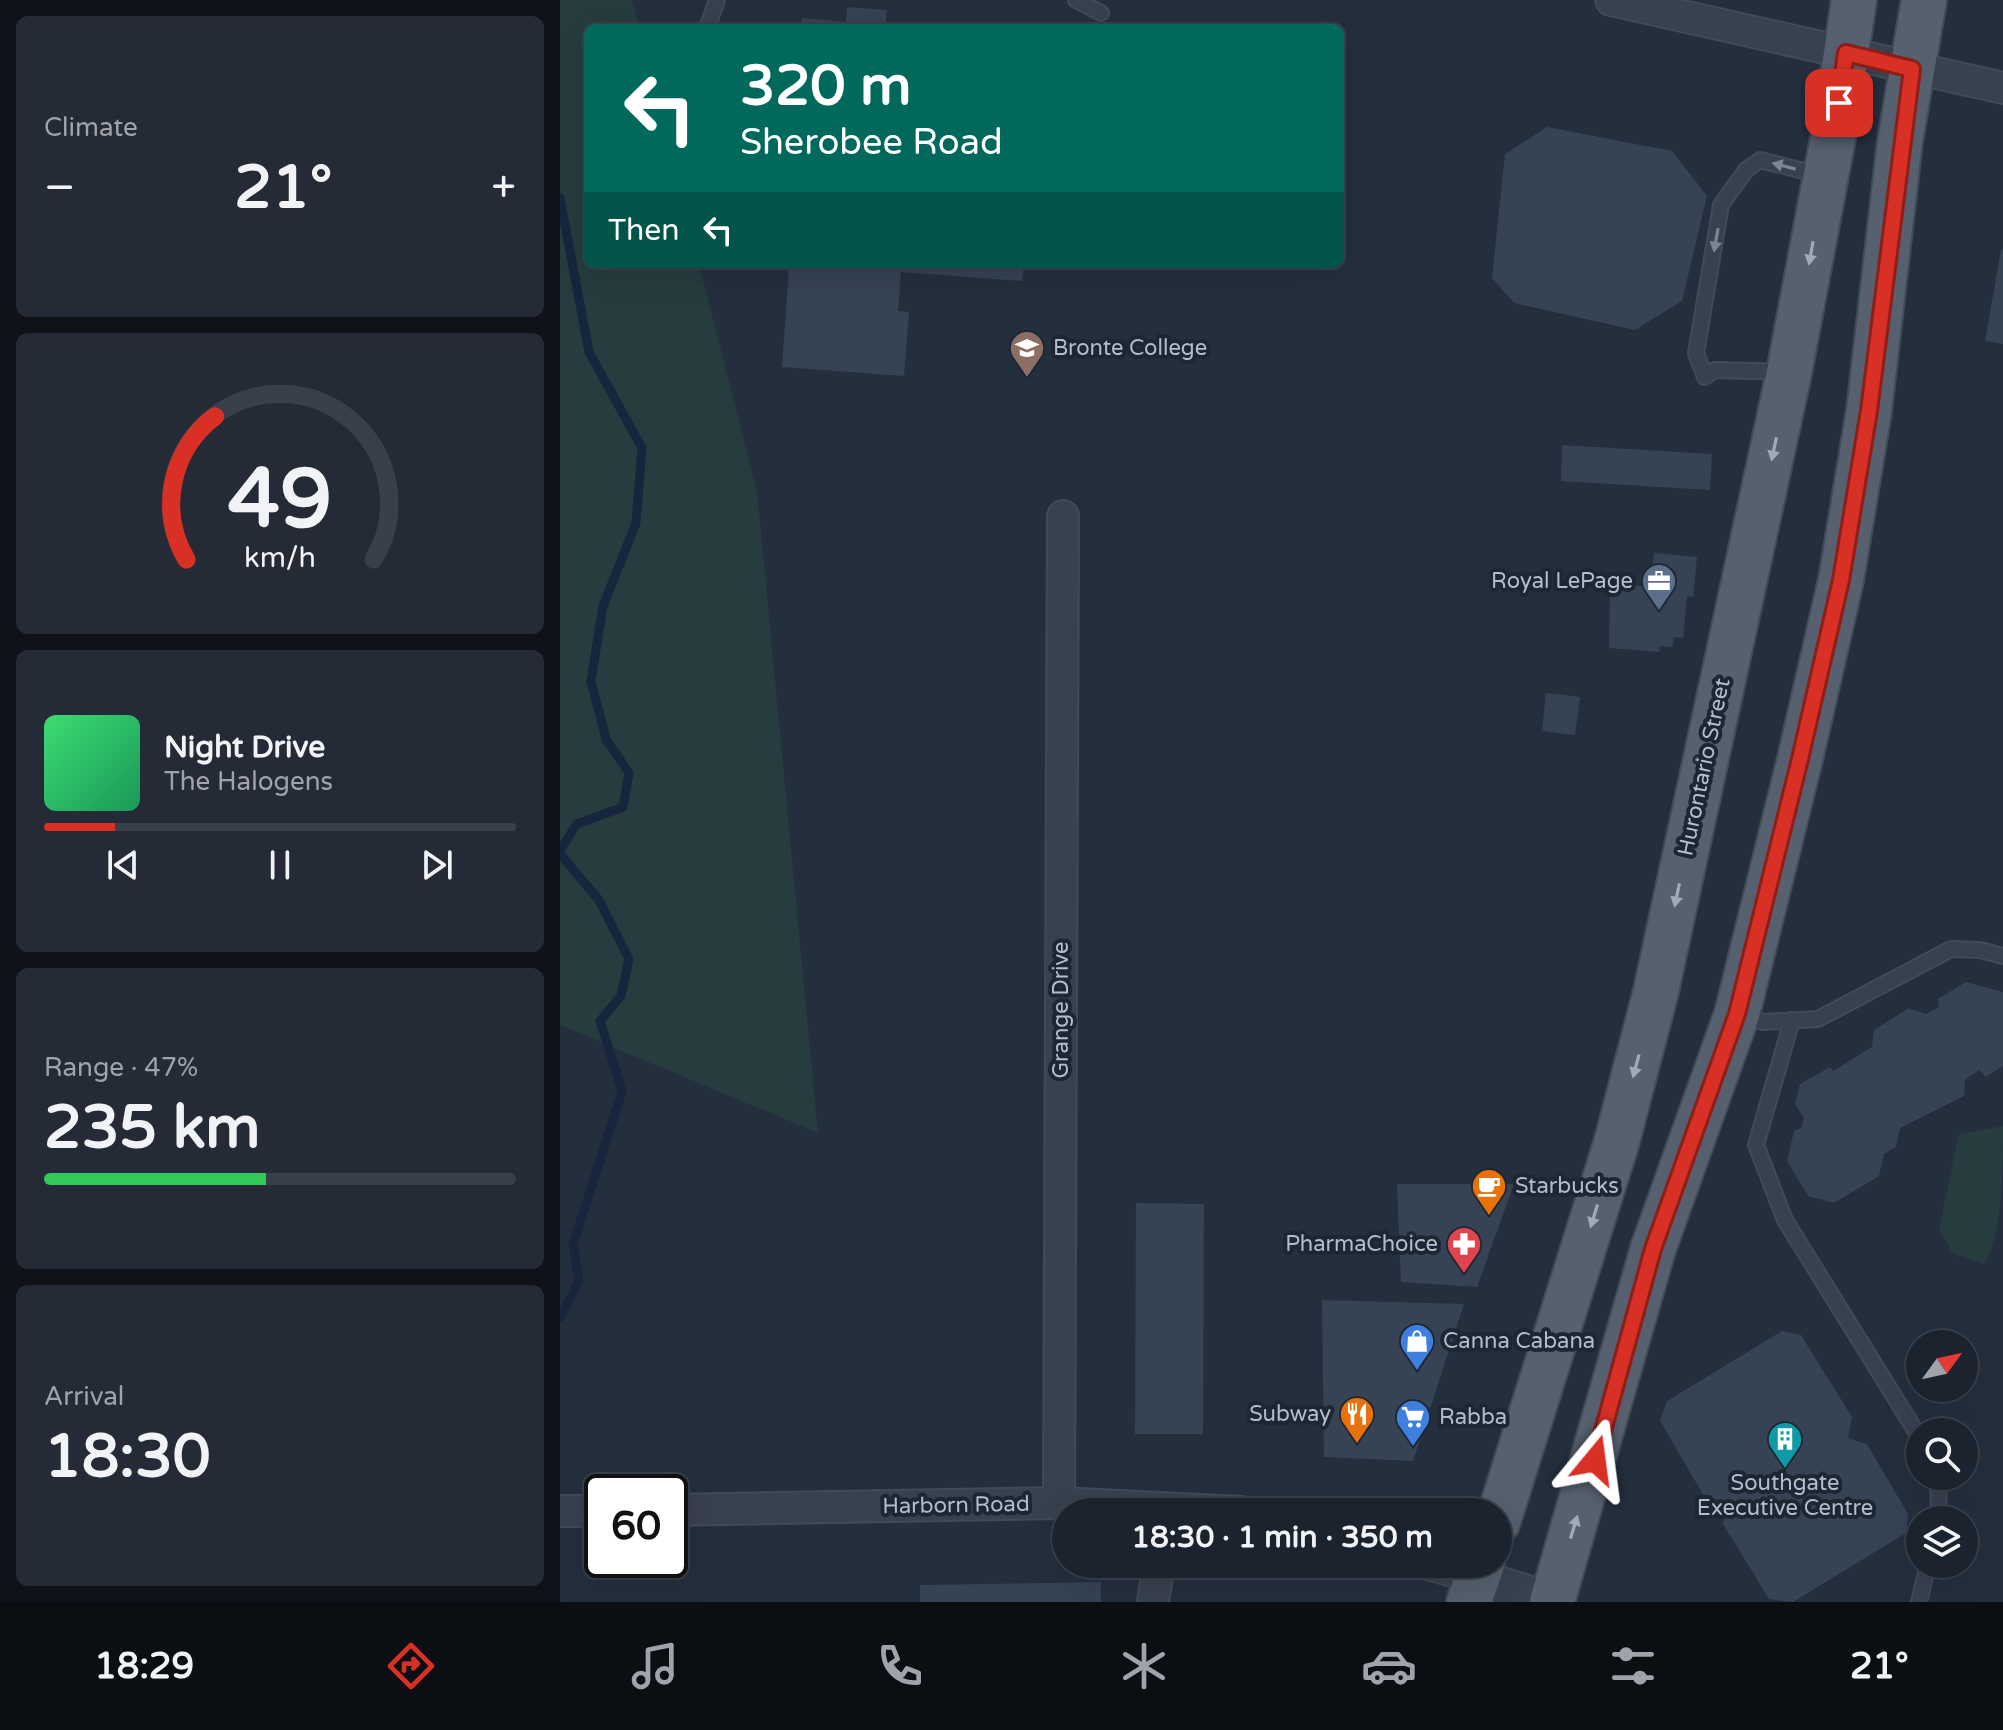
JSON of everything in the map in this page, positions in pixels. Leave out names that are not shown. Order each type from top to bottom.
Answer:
[{"type":"main road","name":"Hurontario Street","points":[[1505,1498],[1617,1141],[1656,991],[1789,373],[1854,0]]},
{"type":"main road","points":[[1552,1602],[1653,1249],[1737,1014],[1841,580],[1869,411],[1912,69],[1924,0]]},
{"type":"street","points":[[1611,0],[2003,88]]},
{"type":"street","name":"Grange Drive","points":[[1059,1498],[1063,516]]},
{"type":"street","name":"Harborn Road","points":[[688,1510],[1052,1503]]},
{"type":"street","points":[[560,1511],[584,1511]]},
{"type":"street","points":[[1153,1602],[1157,1578]]},
{"type":"street","points":[[1476,1581],[1552,1602]]},
{"type":"lane","points":[[708,24],[717,0]]},
{"type":"lane","points":[[1076,0],[1101,13]]},
{"type":"lane","points":[[1789,373],[1715,370],[1705,377],[1696,353],[1721,205],[1746,170],[1760,160],[1825,177]]},
{"type":"lane","points":[[1737,1014],[1763,1022],[1818,1019],[1951,949],[1980,950],[2003,956]]},
{"type":"lane","points":[[1792,1020],[1756,1145],[1785,1220],[1908,1418]]},
{"type":"lane","points":[[1919,1602],[1925,1578]]},
{"type":"green space","points":[[560,0],[632,0],[638,24],[584,24],[584,268],[700,268],[757,491],[818,1133],[560,1025]]},
{"type":"green space","points":[[2003,1126],[1998,1219],[1995,1237],[1984,1264],[1953,1254],[1939,1229],[1959,1134]]},
{"type":"building","points":[[847,7],[887,10],[885,24],[801,24],[802,18],[846,22]]},
{"type":"building","points":[[1547,127],[1672,151],[1707,196],[1682,301],[1635,330],[1514,303],[1492,278],[1505,154]]},
{"type":"building","points":[[2003,250],[2003,344],[1985,341]]},
{"type":"building","points":[[789,268],[1024,268],[1022,281],[901,272],[898,311],[909,312],[904,376],[782,367]]},
{"type":"building","points":[[1562,445],[1712,454],[1710,490],[1561,481]]},
{"type":"building","points":[[1654,553],[1697,557],[1693,597],[1687,596],[1683,638],[1674,637],[1672,647],[1660,646],[1659,652],[1609,648],[1610,583],[1650,587]]},
{"type":"building","points":[[1546,693],[1580,697],[1575,735],[1542,731]]},
{"type":"building","points":[[1966,982],[2003,992],[2003,1066],[1986,1077],[1979,1070],[1965,1080],[1964,1096],[1900,1128],[1896,1147],[1884,1154],[1879,1176],[1834,1203],[1808,1196],[1787,1161],[1794,1131],[1801,1128],[1804,1118],[1795,1104],[1800,1084],[1830,1067],[1833,1071],[1872,1047],[1874,1030],[1909,1008],[1926,1014],[1939,1007],[1938,999]]},
{"type":"building","points":[[1397,1184],[1514,1184],[1477,1287],[1401,1282]]},
{"type":"building","points":[[1136,1203],[1204,1204],[1203,1434],[1135,1434]]},
{"type":"building","points":[[1322,1300],[1464,1304],[1413,1461],[1324,1457]]},
{"type":"building","name":"Southgate Executive Centre","points":[[1782,1331],[1801,1335],[1852,1417],[1848,1438],[1867,1444],[1906,1511],[1906,1533],[1793,1602],[1769,1599],[1723,1524],[1729,1503],[1704,1496],[1660,1421],[1667,1401]]},
{"type":"building","points":[[1101,1582],[1101,1602],[920,1602],[920,1585]]},
{"type":"waterway","points":[[560,198],[589,352],[642,448],[636,523],[603,606],[591,681],[606,739],[629,773],[623,807],[577,824],[560,850]]},
{"type":"waterway","points":[[560,854],[599,900],[629,959],[621,996],[600,1021],[622,1091],[573,1245],[579,1281],[560,1318]]},
{"type":"place","name":"Bronte College","points":[[1027,379]]},
{"type":"place","name":"Royal LePage","points":[[1659,612]]},
{"type":"place","name":"Starbucks","points":[[1489,1217]]},
{"type":"place","name":"PharmaChoice","points":[[1464,1275]]},
{"type":"place","name":"Canna Cabana","points":[[1417,1372]]},
{"type":"place","name":"Subway","points":[[1357,1445]]},
{"type":"place","name":"Rabba","points":[[1413,1448]]},
{"type":"place","name":"Southgate Executive Centre","points":[[1785,1470]]},
{"type":"route","points":[[1595,1460],[1653,1249],[1737,1014],[1841,580],[1869,411],[1900,141],[1912,69],[1846,53],[1839,103]]}]
